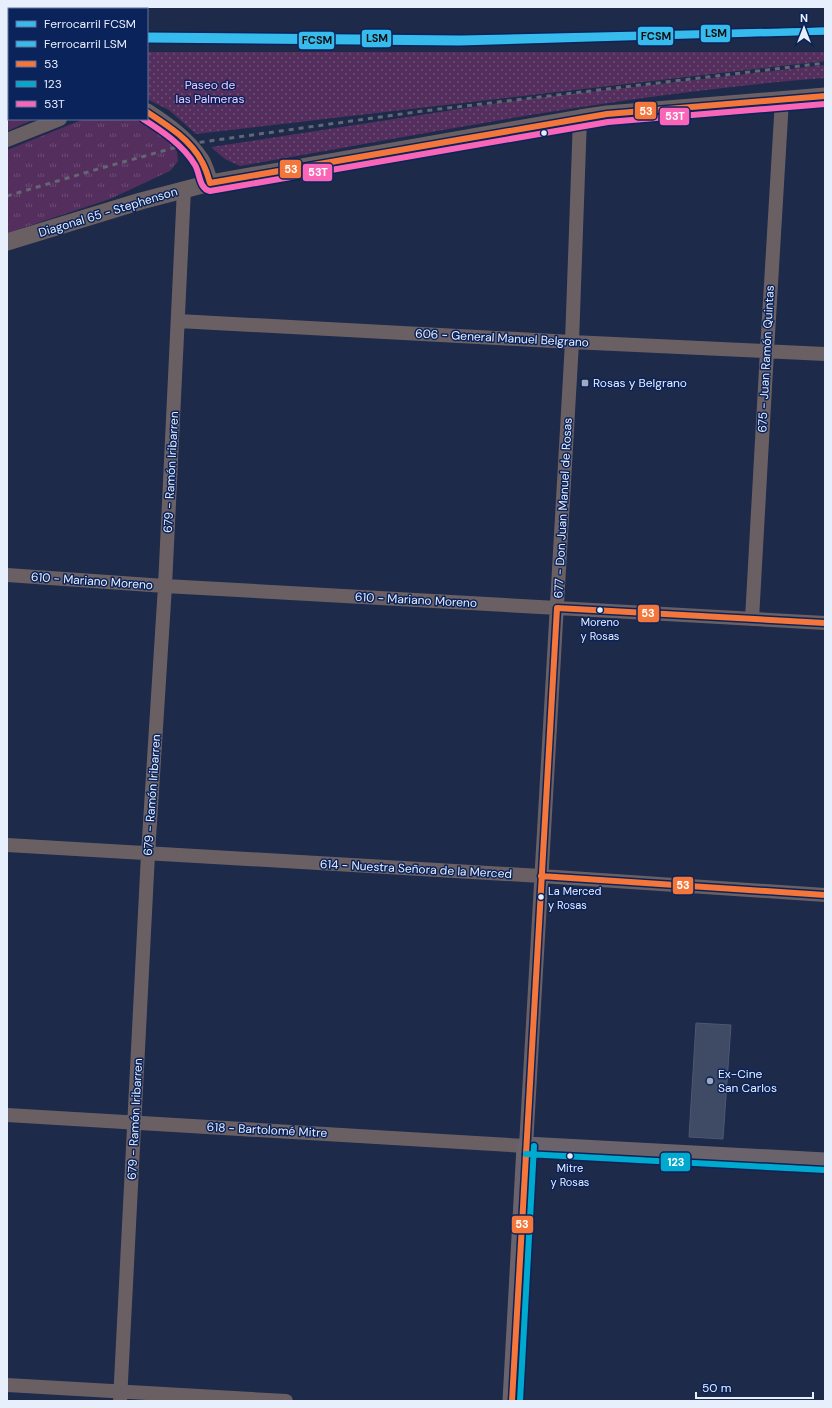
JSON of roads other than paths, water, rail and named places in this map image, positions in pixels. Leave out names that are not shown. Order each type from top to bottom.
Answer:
[{"type":"main road","points":[[526,1146],[825,1162]]},
{"type":"main road","name":"677 - Don Juan Manuel de Rosas","points":[[512,1401],[526,1146]]},
{"type":"street","name":"Diagonal 65 - Stephenson","points":[[7,242],[141,201],[210,183],[607,114],[825,96]]},
{"type":"street","name":"675 - Juan Ramón Quintas","points":[[752,619],[766,351],[782,100]]},
{"type":"street","points":[[148,113],[176,133],[188,144],[201,161],[210,183]]},
{"type":"street","name":"677 - Don Juan Manuel de Rosas","points":[[526,1146],[572,342],[580,118]]},
{"type":"street","points":[[7,140],[57,120]]},
{"type":"street","name":"679 - Ramón Iribarren","points":[[121,1396],[148,854],[165,586],[184,189]]},
{"type":"street","name":"606 - General Manuel Belgrano","points":[[178,321],[825,354]]},
{"type":"street","name":"610 - Mariano Moreno","points":[[7,575],[165,586],[825,623]]},
{"type":"street","name":"614 - Nuestra Señora de la Merced","points":[[7,846],[541,876],[825,895]]},
{"type":"street","name":"618 - Bartolomé Mitre","points":[[7,1115],[526,1146]]},
{"type":"street","points":[[7,1385],[121,1396],[286,1401]]},
{"type":"railway","points":[[7,196],[188,144],[423,111],[825,63]]},
{"type":"rail line","name":"FCSM","points":[[148,39],[459,42],[825,31]]},
{"type":"rail line","name":"LSM","points":[[148,36],[461,39],[825,31]]},
{"type":"place","name":"Rosas y Belgrano","points":[[585,383]]},
{"type":"place","name":"Moreno y Rosas","points":[[600,610]]},
{"type":"place","name":"La Merced y Rosas","points":[[541,897]]},
{"type":"place","name":"Ex-Cine San Carlos","points":[[710,1081]]},
{"type":"place","name":"Mitre y Rosas","points":[[570,1156]]},
{"type":"park label","name":"Paseo de las Palmeras","points":[[210,92]]}]
